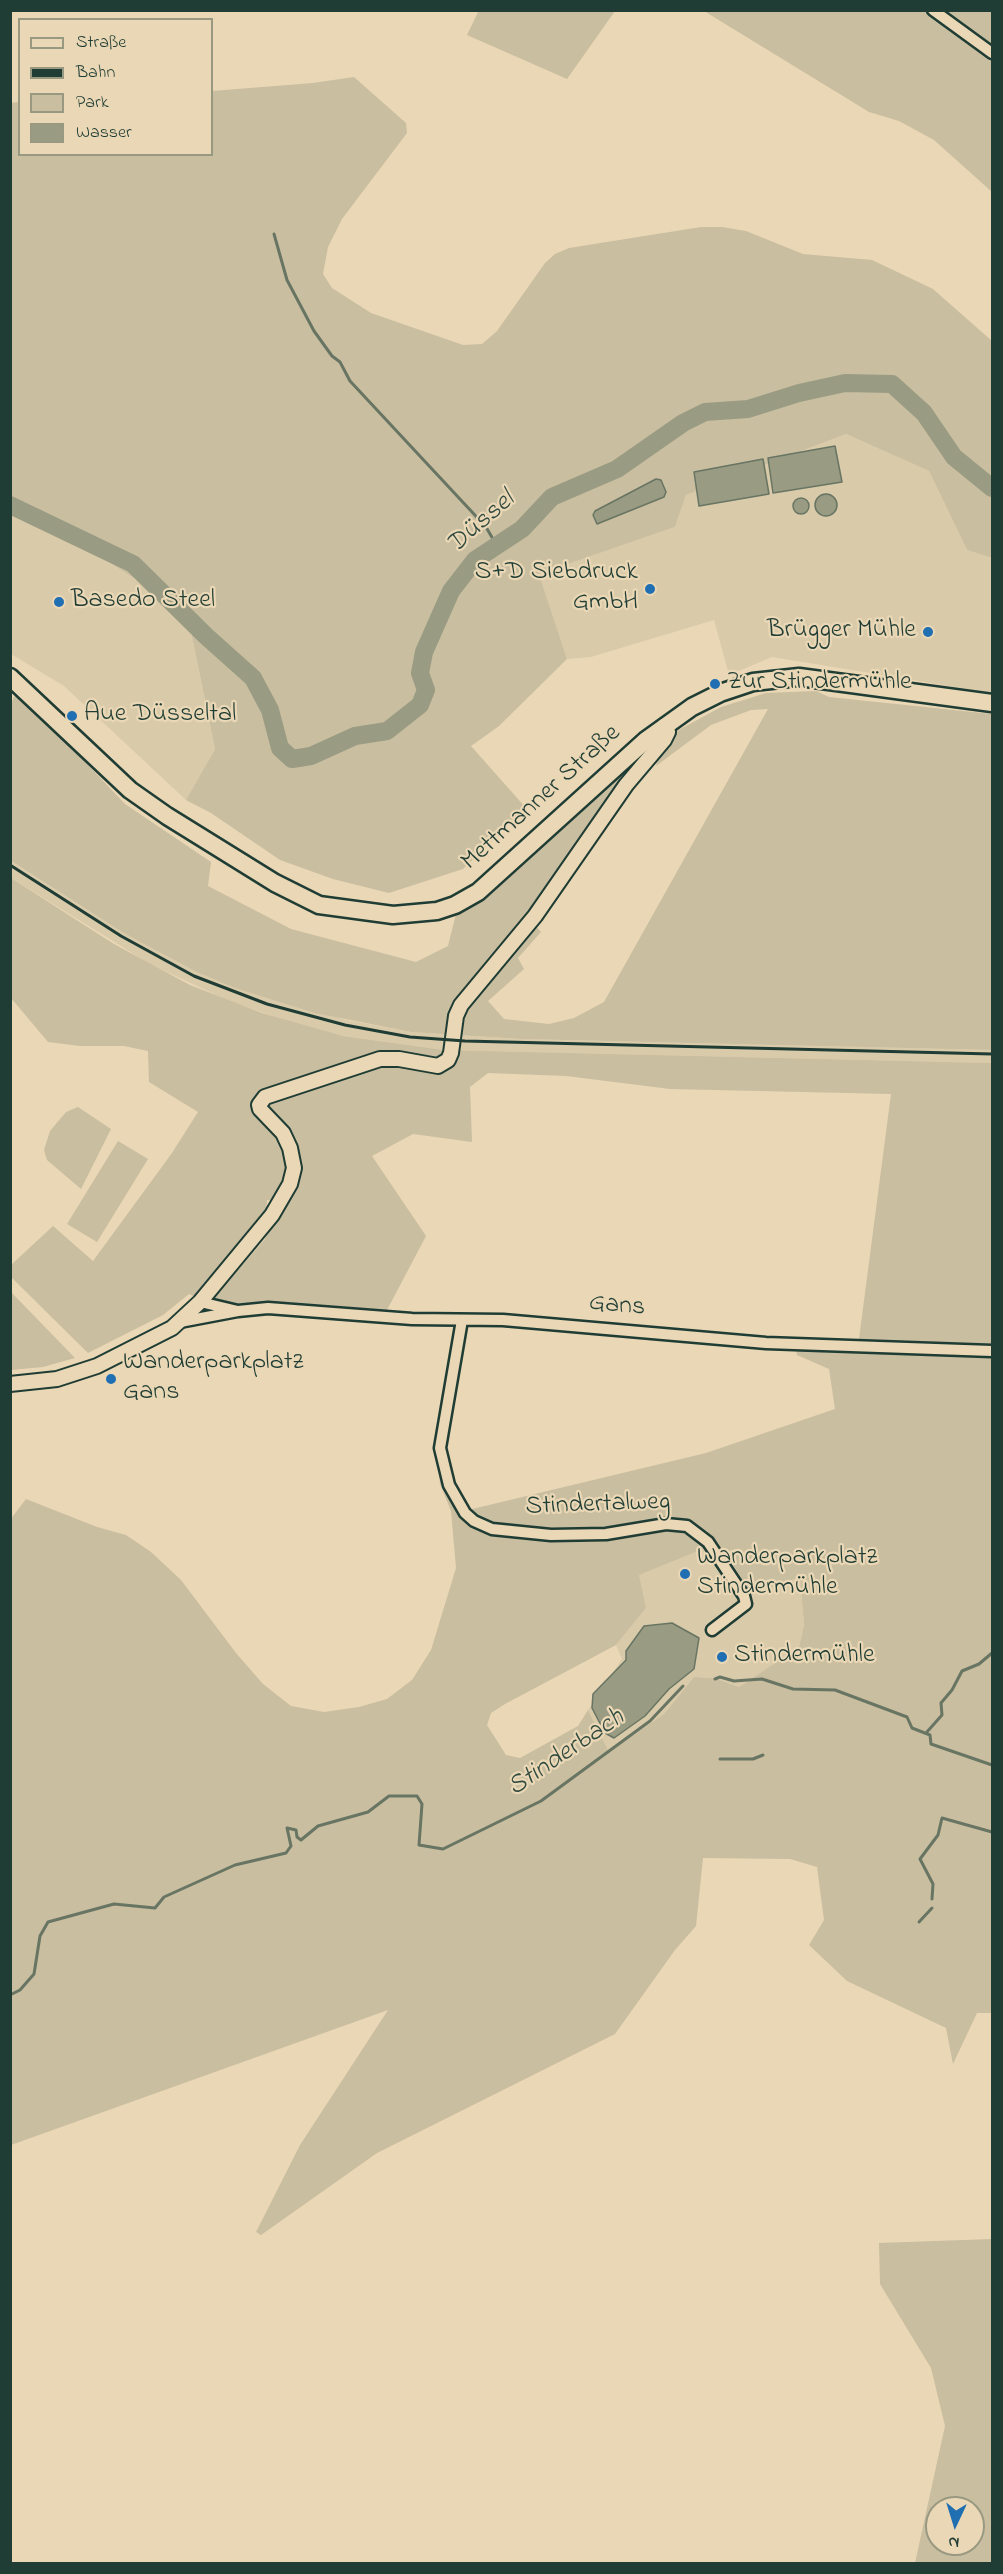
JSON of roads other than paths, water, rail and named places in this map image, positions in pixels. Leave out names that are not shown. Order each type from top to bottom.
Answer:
[{"type":"main road","name":"Mettmanner Straße","points":[[10,677],[130,790],[167,816],[296,894],[319,905],[375,914],[437,911],[455,905],[478,892],[582,796],[664,726],[720,693],[753,682],[799,677],[993,703]]},
{"type":"street","points":[[933,10],[993,53]]},
{"type":"street","points":[[10,1384],[57,1378],[85,1371],[180,1322],[200,1302],[272,1215],[290,1184],[294,1168],[290,1148],[283,1133],[260,1109],[262,1100],[366,1062],[399,1059],[438,1066],[448,1060],[456,1016],[461,1005],[535,916],[626,784],[664,740],[668,732],[664,726]]},
{"type":"street","name":"Gans","points":[[200,1302],[238,1311]]},
{"type":"street","name":"Gans","points":[[180,1322],[268,1308],[462,1320],[503,1320],[766,1343],[993,1351]]},
{"type":"street","name":"Stindertalweg","points":[[462,1320],[440,1448],[450,1485],[465,1513],[474,1521],[492,1529],[551,1535],[606,1534],[666,1524],[687,1527],[708,1542],[744,1596],[746,1604],[712,1630]]},
{"type":"water","points":[[835,446],[842,482],[773,493],[768,458]]},
{"type":"water","points":[[763,459],[769,494],[699,506],[694,472]]},
{"type":"water","points":[[656,479],[661,480],[666,492],[664,497],[597,524],[593,515],[595,511]]},
{"type":"water","points":[[826,494],[834,497],[837,505],[834,513],[826,516],[818,513],[815,505],[818,497]]},
{"type":"water","points":[[801,498],[807,500],[809,506],[807,512],[801,514],[795,512],[793,506],[795,500]]},
{"type":"water","points":[[672,1623],[699,1638],[694,1669],[669,1689],[645,1716],[614,1738],[605,1733],[592,1708],[593,1694],[626,1660],[626,1651],[644,1626]]},
{"type":"waterway","points":[[274,234],[287,280],[314,331],[332,356],[340,362],[350,381],[486,527],[497,546]]},
{"type":"waterway","name":"Düssel","points":[[10,505],[133,564],[206,636],[253,678],[270,710],[280,748],[292,759],[311,756],[355,736],[387,731],[420,705],[426,690],[420,673],[424,652],[451,591],[475,560],[522,529],[552,497],[617,469],[683,423],[705,412],[748,409],[799,393],[845,383],[892,384],[924,413],[954,457],[992,488]]},
{"type":"waterway","points":[[926,1733],[942,1715],[941,1703],[952,1690],[962,1671],[979,1664],[992,1653]]},
{"type":"waterway","name":"Stinderbach","points":[[715,1679],[720,1677],[734,1681],[762,1679],[793,1689],[835,1690],[907,1717],[912,1728],[930,1735],[931,1744],[992,1765]]},
{"type":"waterway","name":"Stinderbach","points":[[10,1995],[20,1990],[34,1974],[40,1936],[48,1922],[114,1904],[155,1908],[164,1897],[235,1865],[286,1853],[291,1846],[287,1828],[296,1830],[297,1837],[301,1840],[318,1826],[368,1812],[389,1796],[417,1796],[422,1804],[419,1845],[443,1849],[541,1801],[650,1721],[683,1686]]},
{"type":"waterway","points":[[720,1759],[753,1759],[763,1755]]},
{"type":"waterway","points":[[932,1899],[933,1884],[920,1859],[938,1835],[942,1818],[992,1832]]},
{"type":"waterway","points":[[919,1922],[932,1908]]},
{"type":"railway","points":[[10,865],[121,936],[194,976],[267,1004],[345,1025],[410,1037],[465,1041],[992,1054]]},
{"type":"place","name":"S+D Siebdruck GmbH","points":[[650,589]]},
{"type":"place","name":"Basedo Steel","points":[[59,602]]},
{"type":"place","name":"Brügger Mühle","points":[[928,632]]},
{"type":"place","name":"Zur Stindermühle","points":[[715,684]]},
{"type":"place","name":"Aue Düsseltal","points":[[72,716]]},
{"type":"place","name":"Wanderparkplatz Gans","points":[[111,1379]]},
{"type":"place","name":"Wanderparkplatz Stindermühle","points":[[685,1574]]},
{"type":"place","name":"Stindermühle","points":[[722,1657]]}]
